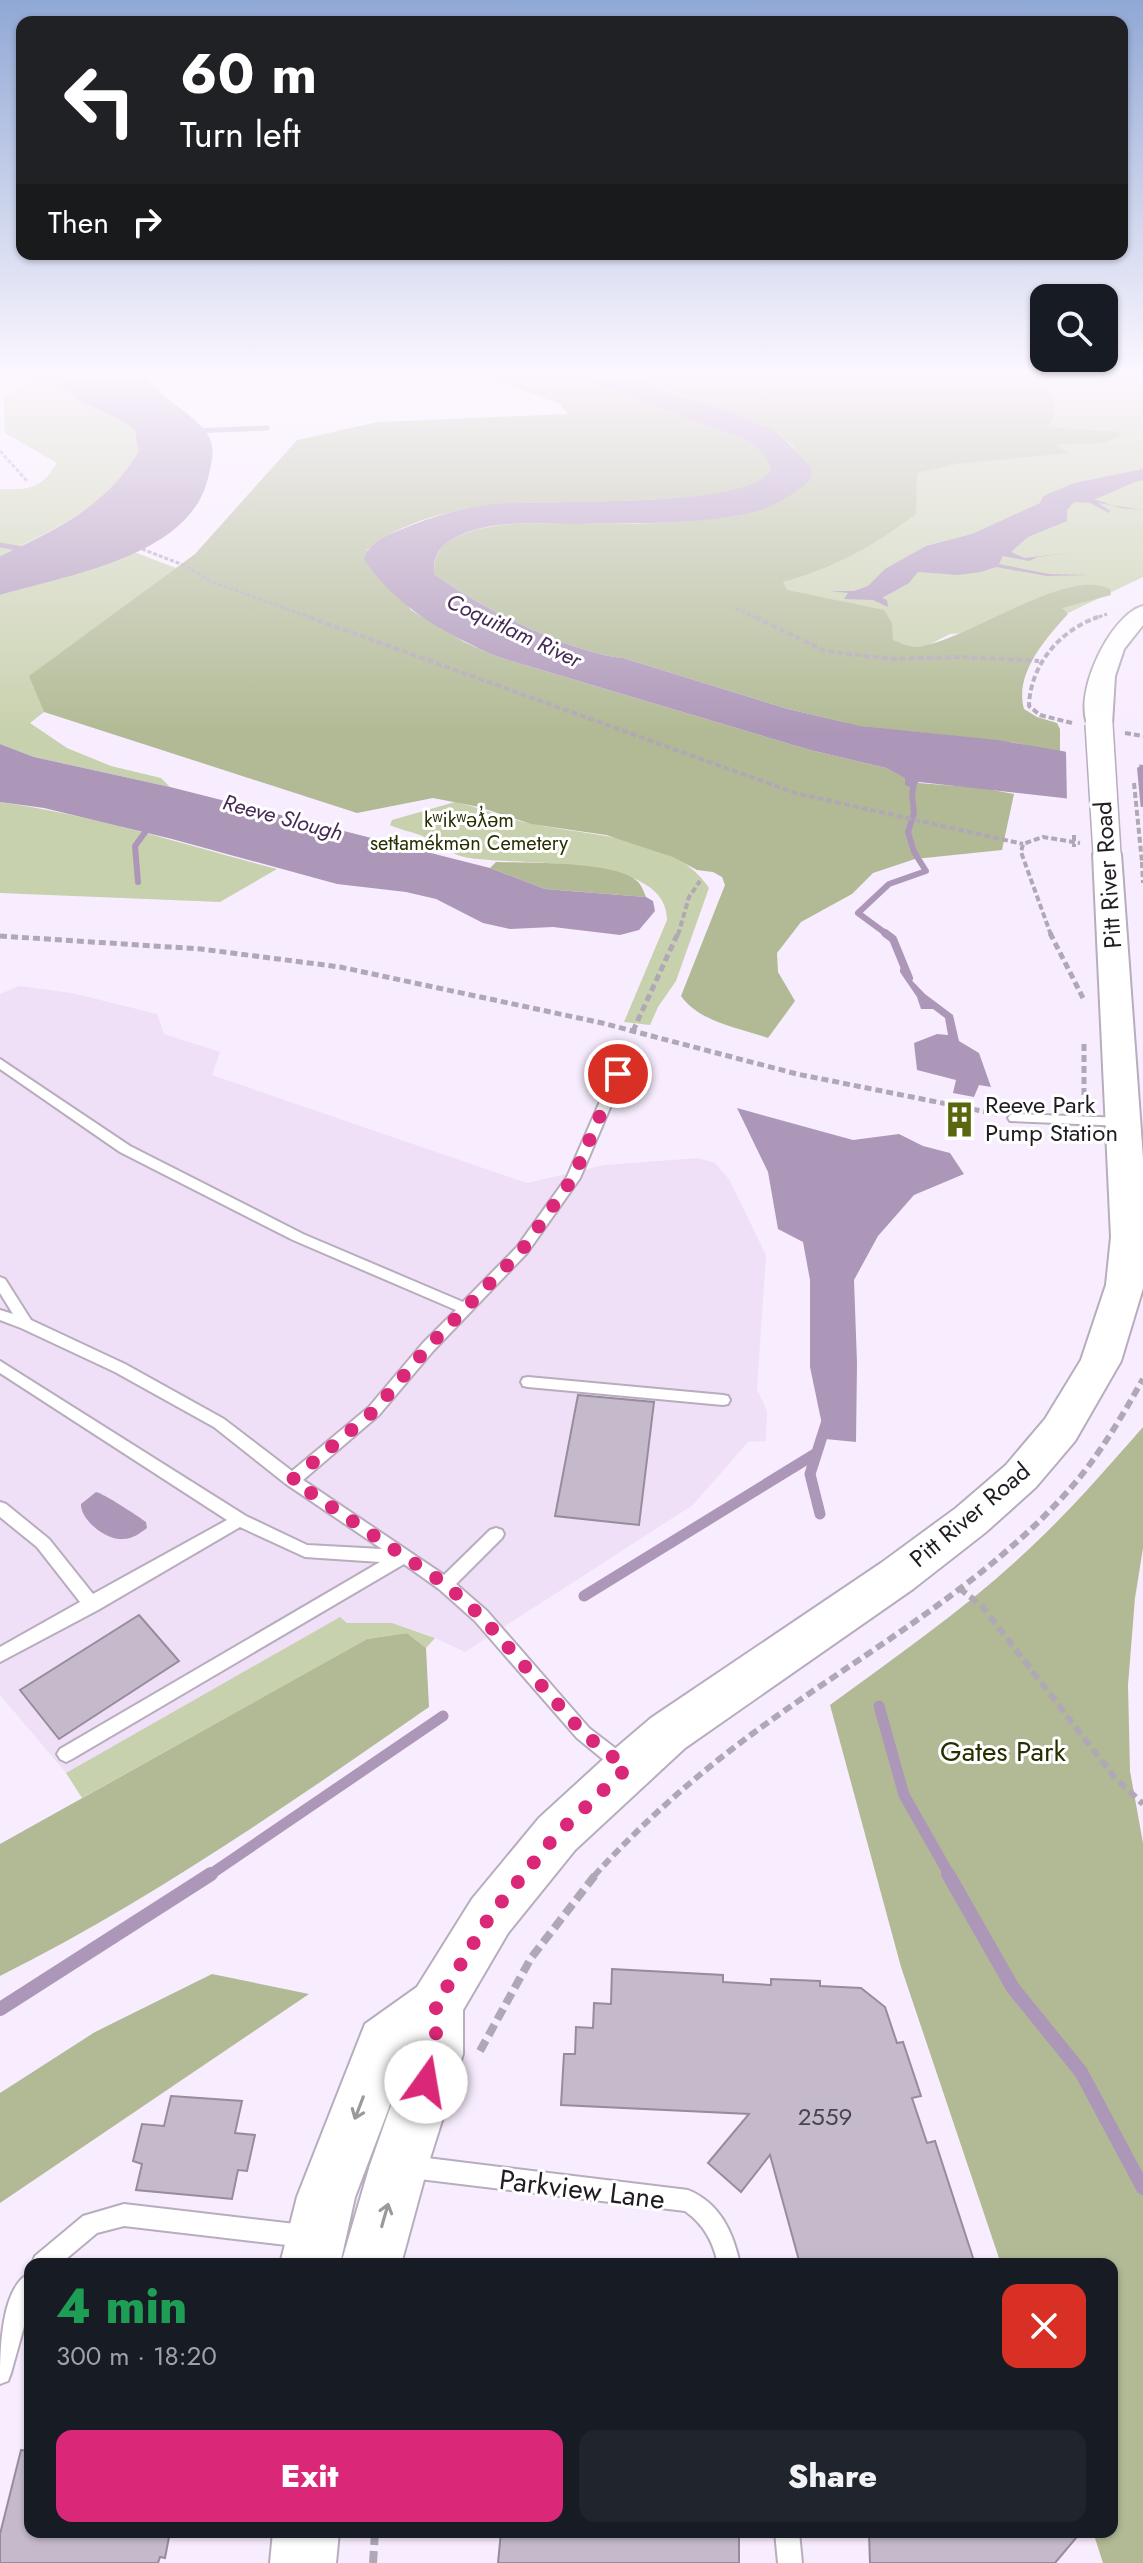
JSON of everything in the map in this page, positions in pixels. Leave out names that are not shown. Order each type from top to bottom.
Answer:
[{"type":"main road","name":"Pitt River Road","points":[[313,2251],[326,2197],[384,2043],[436,2005],[490,1916],[557,1834],[668,1733],[897,1576],[971,1520],[1021,1476],[1060,1430],[1101,1361],[1125,1285],[1130,1237],[1104,1120],[1110,852],[1098,695],[1106,655],[1127,626],[1143,613]]},
{"type":"main road","points":[[373,2258],[399,2165],[436,2054],[436,2005]]},
{"type":"main road","points":[[303,2563],[305,2538]]},
{"type":"lane","points":[[292,1480],[374,1411],[465,1308],[522,1250],[573,1178],[629,1049]]},
{"type":"lane","points":[[0,1063],[125,1149],[298,1237],[465,1308]]},
{"type":"lane","points":[[1014,1118],[1104,1120]]},
{"type":"lane","points":[[0,1282],[26,1324]]},
{"type":"lane","points":[[0,1315],[120,1368],[219,1423],[292,1480],[401,1557],[445,1584],[481,1616],[583,1733],[627,1768]]},
{"type":"lane","points":[[0,1366],[240,1520],[305,1551],[401,1557]]},
{"type":"lane","points":[[528,1382],[723,1400]]},
{"type":"lane","points":[[0,1508],[43,1543],[92,1605]]},
{"type":"lane","points":[[0,1655],[240,1520]]},
{"type":"lane","points":[[445,1584],[496,1534]]},
{"type":"lane","points":[[66,1754],[401,1557]]},
{"type":"lane","name":"Parkview Lane","points":[[399,2165],[688,2201],[705,2211],[717,2226],[727,2258]]},
{"type":"lane","points":[[50,2258],[91,2224],[124,2215],[313,2251]]},
{"type":"lane","points":[[0,2373],[19,2302],[24,2294]]},
{"type":"lane","points":[[788,2538],[790,2563]]},
{"type":"path","points":[[142,549],[186,566],[210,581],[795,793],[1023,844],[1032,838],[1045,838],[1142,860]]},
{"type":"path","points":[[736,608],[825,651],[892,659],[964,657],[1039,661]]},
{"type":"path","points":[[1130,730],[1131,745]]},
{"type":"path","points":[[1134,774],[1143,883]]},
{"type":"path","points":[[1023,844],[1023,860],[1056,950],[1083,998],[1083,1013]]},
{"type":"path","points":[[633,1031],[676,941],[689,897],[700,881]]},
{"type":"path","points":[[0,936],[279,957],[502,1000],[797,1074],[1014,1118]]},
{"type":"path","points":[[1084,1043],[1104,1120]]},
{"type":"path","points":[[477,2058],[512,1988],[546,1934],[616,1851],[679,1792],[751,1734],[959,1588],[1025,1534],[1077,1482],[1120,1423],[1143,1379]]},
{"type":"path","points":[[959,1588],[982,1606],[1115,1778],[1143,1804]]},
{"type":"path","points":[[373,2563],[375,2538]]},
{"type":"shaded area","points":[[19,986],[72,993],[157,1014],[164,1034],[220,1052],[212,1075],[527,1183],[604,1165],[698,1158],[715,1163],[729,1179],[766,1255],[757,1389],[767,1411],[766,1441],[748,1442],[693,1505],[465,1652],[426,1634],[392,1624],[347,1623],[340,1618],[66,1773],[0,1695],[0,994]]},
{"type":"green space","points":[[0,494],[104,494],[59,526],[0,556]]},
{"type":"green space","points":[[249,494],[713,494],[642,500],[517,503],[460,510],[410,525],[367,550],[411,610],[464,642],[498,657],[810,750],[886,768],[906,778],[906,782],[982,788],[1014,794],[1002,850],[915,859],[873,873],[852,894],[801,922],[777,953],[778,972],[795,1001],[768,1038],[733,1027],[698,1012],[681,996],[725,885],[722,877],[713,872],[697,870],[673,857],[606,835],[531,824],[479,807],[433,798],[357,813],[44,712],[29,676],[195,554]]},
{"type":"green space","points":[[722,494],[1143,494],[1143,577],[1039,627],[950,634],[915,652],[889,720],[986,774],[673,659],[753,550]]},
{"type":"green space","points":[[789,494],[916,494],[916,514],[884,536],[853,555],[783,582],[787,590],[884,610],[892,623],[893,640],[907,646],[937,642],[1043,596],[1069,588],[1091,585],[1110,589],[1111,595],[1062,608],[1068,614],[1034,657],[1024,683],[1024,709],[1057,723],[1060,753],[1017,743],[861,726],[788,709],[551,638],[474,600],[434,574],[440,549],[453,539],[481,528],[528,523],[684,521],[740,513],[789,497]]},
{"type":"green space","points":[[134,552],[176,568],[30,676],[44,712],[30,723],[67,748],[111,766],[161,778],[170,787],[34,757],[0,744],[0,595]]},
{"type":"green space","points":[[0,802],[105,823],[277,869],[220,902],[0,893]]},
{"type":"green space","name":"kʷikʷəƛ̓əm setɬamékmən Cemetery","points":[[455,802],[523,822],[654,848],[694,871],[709,888],[676,981],[650,1025],[624,1022],[667,920],[660,898],[642,882],[615,872],[583,866],[464,857],[420,835],[390,825],[392,820]]},
{"type":"green space","points":[[496,862],[570,864],[610,870],[637,881],[646,897],[545,889],[490,868]]},
{"type":"green space","name":"Gates Park","points":[[1143,1427],[1143,1548],[1135,1598],[1128,1685],[1130,1771],[1143,1843],[1143,2563],[1103,2563],[1095,2538],[1118,2538],[1118,2258],[999,2258],[901,1967],[830,1705],[982,1591],[1073,1505]]},
{"type":"green space","points":[[340,1617],[347,1623],[392,1623],[435,1638],[426,1648],[407,1633],[367,1639],[82,1798],[66,1773]]},
{"type":"green space","points":[[407,1633],[426,1648],[429,1707],[166,1883],[0,1976],[0,1844],[367,1639]]},
{"type":"green space","points":[[212,1974],[309,1994],[0,2203],[0,2093],[95,2032]]},
{"type":"water","points":[[104,494],[202,494],[197,505],[177,527],[152,544],[90,570],[0,595],[0,556],[59,527]]},
{"type":"water","name":"Coquitlam River","points":[[710,494],[793,494],[757,511],[715,519],[515,524],[482,528],[453,539],[440,549],[434,563],[434,574],[474,600],[551,638],[788,709],[861,726],[998,740],[1143,765],[1143,807],[919,782],[912,788],[905,785],[905,778],[886,768],[810,750],[498,657],[424,618],[391,592],[364,559],[378,541],[400,530],[458,511],[494,504]]},
{"type":"water","points":[[1049,494],[1108,494],[1094,499],[1112,505],[1098,503],[1109,513],[1090,503],[1074,502],[1067,510],[1067,521],[1028,537],[1011,552],[1025,558],[1077,552],[1029,561],[1003,556],[999,564],[1049,574],[1090,575],[1047,576],[996,567],[958,575],[918,572],[909,583],[882,598],[887,600],[888,607],[873,600],[844,599],[848,593],[830,591],[854,591],[868,586],[885,569],[926,546],[972,534],[1040,503],[1043,496]]},
{"type":"water","name":"Reeve Slough","points":[[0,744],[34,757],[170,787],[490,868],[545,889],[646,897],[653,901],[655,911],[639,930],[620,935],[553,927],[510,929],[483,923],[436,899],[406,892],[337,884],[172,839],[44,808],[0,802]]},
{"type":"water","points":[[900,968],[925,994],[953,1015],[959,1041],[979,1053],[991,1087],[979,1085],[974,1097],[953,1093],[956,1080],[917,1070],[914,1043],[937,1034],[948,1035],[945,1018],[933,1009],[921,1009]]},
{"type":"water","points":[[737,1108],[853,1140],[899,1134],[923,1146],[950,1153],[964,1174],[914,1195],[878,1236],[854,1280],[856,1442],[825,1439],[810,1367],[810,1280],[803,1242],[778,1229],[768,1172]]},
{"type":"water","points":[[96,1492],[142,1519],[147,1528],[133,1537],[117,1539],[96,1528],[85,1516],[81,1504]]},
{"type":"pier","points":[[1063,750],[1136,760],[1140,766],[1137,768],[1141,811],[1067,803],[1066,752]]},
{"type":"building","points":[[578,1395],[654,1402],[639,1525],[555,1516]]},
{"type":"building","points":[[139,1615],[179,1661],[59,1739],[20,1690]]},
{"type":"building","points":[[612,1969],[723,1975],[723,1982],[771,1985],[771,1979],[820,1981],[820,1986],[861,1988],[885,2007],[897,2043],[903,2042],[921,2096],[912,2098],[927,2143],[935,2141],[973,2258],[798,2258],[770,2155],[741,2192],[708,2163],[749,2114],[561,2105],[564,2054],[575,2054],[576,2027],[593,2028],[594,2003],[611,2004]]},
{"type":"building","points":[[171,2096],[242,2101],[235,2133],[255,2135],[247,2171],[238,2170],[232,2199],[136,2190],[142,2164],[133,2161],[142,2124],[164,2126]]},
{"type":"building","points":[[21,2450],[24,2450],[24,2538],[169,2538],[165,2558],[160,2557],[158,2563],[0,2563],[0,2534]]},
{"type":"building","points":[[500,2538],[739,2538],[739,2563],[498,2563]]},
{"type":"building","points":[[869,2538],[1076,2538],[1055,2563],[870,2563]]},
{"type":"waterway","points":[[0,545],[28,550]]},
{"type":"waterway","points":[[888,935],[858,913],[889,884],[926,871],[914,852],[908,832],[914,813],[912,794],[915,778]]},
{"type":"waterway","points":[[138,882],[135,846],[151,824]]},
{"type":"waterway","points":[[885,933],[893,939],[909,978]]},
{"type":"waterway","points":[[820,1514],[810,1474],[827,1421]]},
{"type":"waterway","points":[[584,1596],[815,1454]]},
{"type":"waterway","points":[[879,1706],[904,1795],[950,1876]]},
{"type":"waterway","points":[[210,1875],[443,1716]]},
{"type":"waterway","points":[[948,1874],[1013,1988],[1081,2072],[1143,2188]]},
{"type":"waterway","points":[[0,2009],[210,1875]]},
{"type":"place","name":"Reeve Park Pump Station","points":[[959,1119]]},
{"type":"route","points":[[426,2082],[436,2054],[436,2005],[490,1916],[557,1834],[627,1768],[583,1733],[481,1616],[445,1584],[401,1557],[292,1480],[374,1411],[428,1347],[522,1250],[573,1178],[618,1074]]}]
